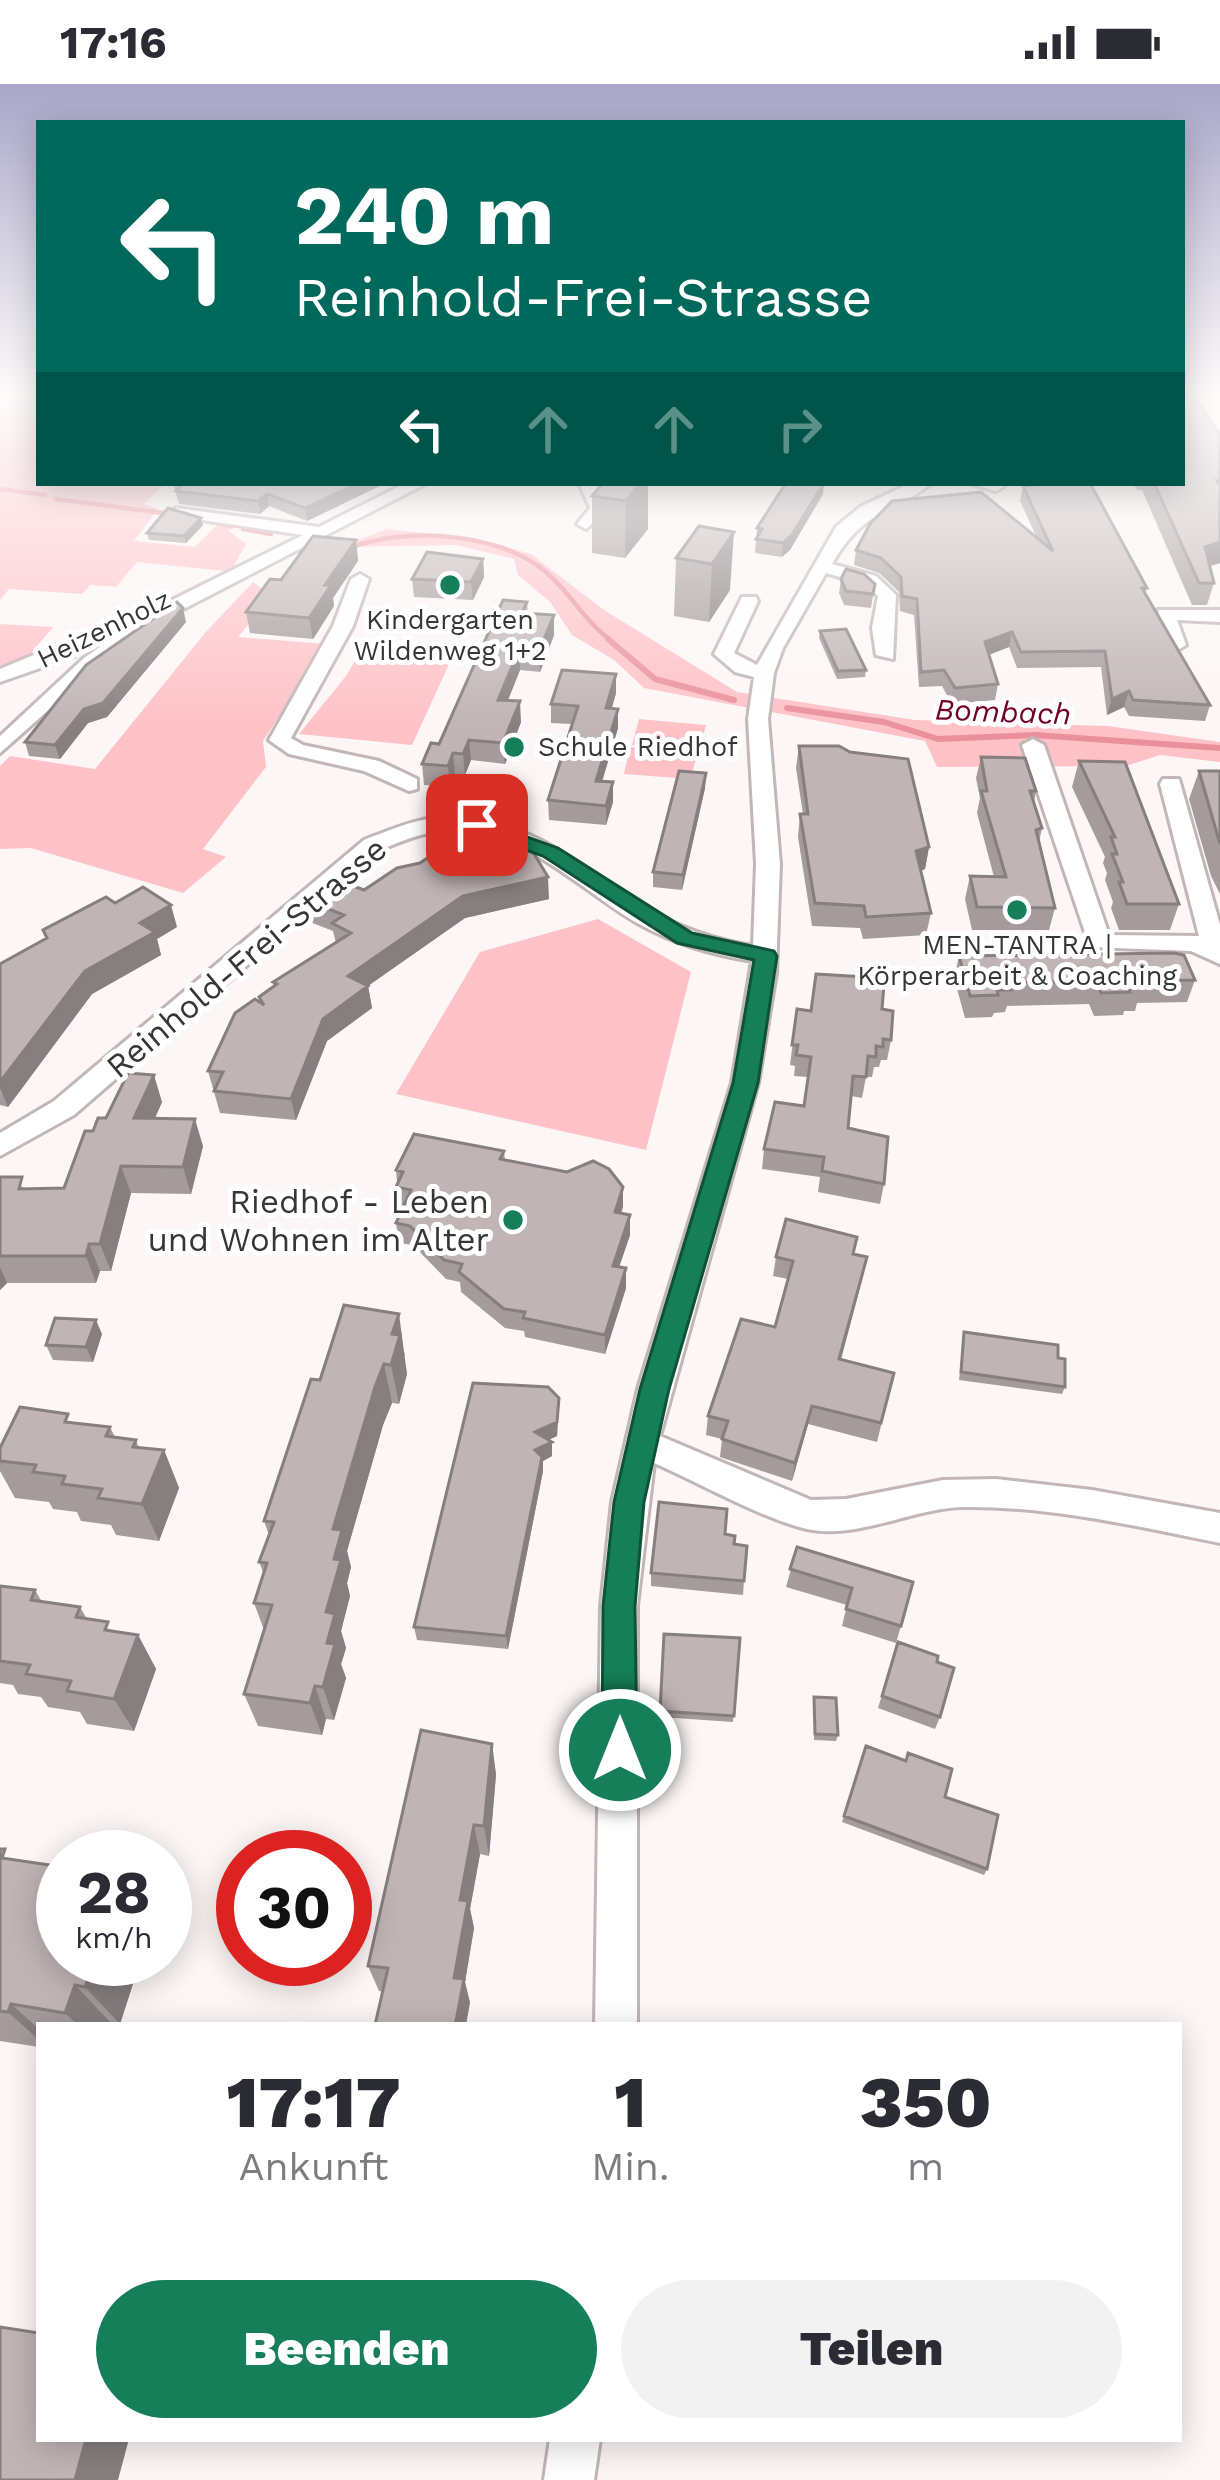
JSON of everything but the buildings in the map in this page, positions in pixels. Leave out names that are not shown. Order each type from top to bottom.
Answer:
[{"type":"street","points":[[0,747],[120,639],[208,587],[371,507]]},
{"type":"street","points":[[586,524],[598,507]]},
{"type":"street","points":[[616,2022],[619,1606],[629,1502],[641,1442],[746,1083],[766,956],[768,864],[758,740],[764,673],[773,648],[842,531],[878,507]]},
{"type":"street","points":[[182,512],[320,532]]},
{"type":"street","points":[[821,567],[881,587],[889,605],[882,628],[886,656]]},
{"type":"street","points":[[360,579],[343,626],[279,740],[296,750],[371,766],[409,784]]},
{"type":"street","name":"Heizenholz","points":[[0,676],[86,643],[178,592],[208,587]]},
{"type":"street","points":[[749,601],[724,654],[742,668],[764,673]]},
{"type":"street","points":[[1176,646],[1165,614],[1220,616]]},
{"type":"street","points":[[1033,745],[1099,942],[1196,943],[1220,961]]},
{"type":"street","points":[[1171,784],[1220,961]]},
{"type":"street","name":"Reinhold-Frei-Strasse","points":[[0,1146],[64,1108],[372,844],[417,826],[453,823],[501,831],[550,852],[685,938],[766,956]]},
{"type":"street","points":[[1124,950],[1220,961]]},
{"type":"street","points":[[641,1442],[809,1515],[834,1518],[893,1500],[959,1493],[1023,1494],[1220,1528]]},
{"type":"street","points":[[569,2480],[574,2442]]},
{"type":"shaded area","points":[[0,507],[152,507],[158,509],[134,541],[195,547],[222,520],[240,523],[229,531],[246,544],[234,566],[224,571],[137,562],[116,587],[90,585],[82,594],[9,589],[0,600]]},
{"type":"shaded area","points":[[386,529],[477,539],[531,554],[604,610],[737,692],[915,720],[1108,726],[1220,742],[1220,762],[1160,755],[1126,766],[937,767],[925,741],[644,688],[614,660],[572,635],[550,602],[518,575],[514,559],[455,545],[341,547]]},
{"type":"shaded area","points":[[253,582],[272,596],[238,637],[326,644],[263,741],[266,767],[203,849],[226,857],[183,893],[31,848],[0,849],[0,766],[10,756],[95,769],[205,633]]},
{"type":"shaded area","points":[[0,624],[53,627],[31,653],[0,671]]},
{"type":"shaded area","points":[[366,642],[456,649],[412,745],[299,734],[346,676]]},
{"type":"shaded area","points":[[639,719],[706,725],[699,750],[632,745]]},
{"type":"shaded area","points":[[630,747],[698,753],[690,779],[624,774]]},
{"type":"shaded area","points":[[598,919],[691,972],[646,1150],[396,1094],[480,952]]},
{"type":"waterway","name":"Bombach","points":[[115,507],[170,514]]},
{"type":"waterway","name":"Bombach","points":[[194,519],[232,526]]},
{"type":"waterway","points":[[243,529],[271,534]]},
{"type":"waterway","name":"Bombach","points":[[350,548],[421,536],[499,547],[541,568],[613,642]]},
{"type":"waterway","name":"Bombach","points":[[608,639],[655,679],[734,700]]},
{"type":"waterway","name":"Bombach","points":[[787,708],[884,722],[938,739],[1035,735],[1220,748]]},
{"type":"place","name":"Kindergarten Wildenweg 1+2","points":[[450,585]]},
{"type":"place","name":"Schule Riedhof","points":[[514,747]]},
{"type":"place","name":"MEN-TANTRA | Körperarbeit & Coaching","points":[[1017,910]]},
{"type":"place","name":"Riedhof - Leben und Wohnen im Alter","points":[[513,1220]]},
{"type":"route","points":[[477,825],[550,852],[685,938],[766,956],[746,1083],[654,1389],[629,1502],[619,1606],[620,1750]]}]
